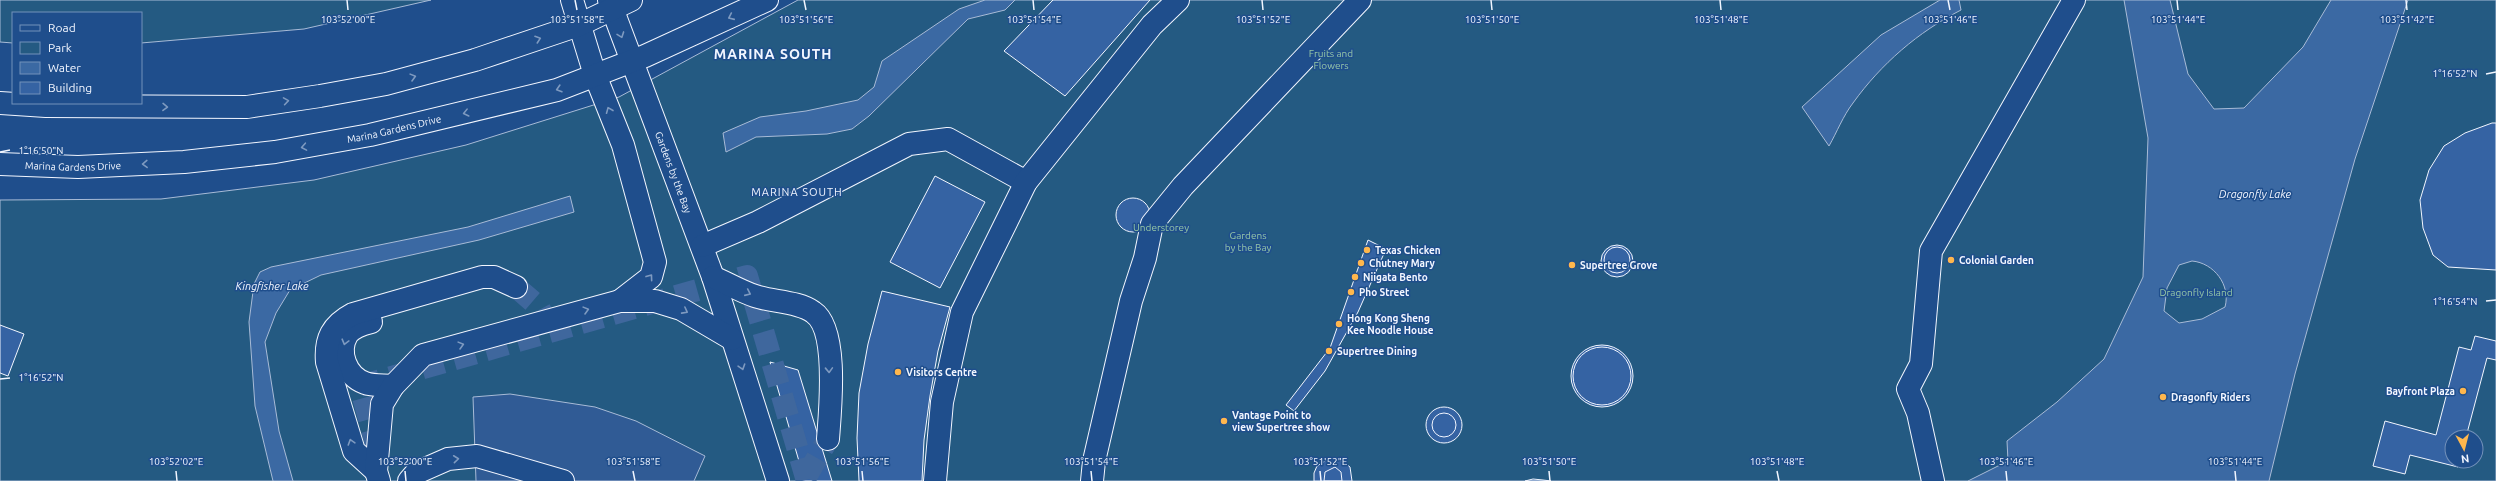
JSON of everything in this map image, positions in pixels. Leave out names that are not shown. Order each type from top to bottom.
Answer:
[{"type":"street","points":[[572,0],[595,76],[622,144],[655,262],[651,277],[620,301]]},
{"type":"street","name":"Marina Gardens Drive","points":[[0,164],[78,167],[156,164],[275,152],[370,135],[557,90],[630,62],[767,0]]},
{"type":"street","points":[[935,481],[942,402],[962,312],[1026,182],[1152,25],[1178,0]]},
{"type":"street","points":[[1092,481],[1094,461],[1131,301],[1145,258],[1152,224],[1183,186],[1360,0]]},
{"type":"street","points":[[1932,477],[1918,413],[1908,389],[1921,364],[1931,251],[2074,0]]},
{"type":"street","points":[[15,104],[46,106],[247,107],[386,84],[475,60],[579,25],[617,3]]},
{"type":"street","name":"Gardens by the Bay","points":[[617,3],[630,62],[713,277],[778,481]]},
{"type":"street","points":[[0,103],[12,104]]},
{"type":"street","points":[[702,246],[758,222],[909,144],[948,138],[1026,182]]},
{"type":"street","points":[[378,476],[354,451],[327,362],[325,347],[330,333],[340,321],[353,314],[482,277],[494,277],[512,293],[477,290],[359,325],[348,334],[343,346],[344,363],[351,373],[365,383],[393,386]]},
{"type":"street","points":[[713,277],[754,296],[814,312],[822,323],[828,339],[831,403],[828,439]]},
{"type":"street","points":[[378,476],[382,404],[393,386],[423,355],[620,301],[655,301],[681,309],[732,338]]},
{"type":"street","points":[[409,481],[416,474],[448,459],[477,456],[562,481]]},
{"type":"green space","points":[[0,0],[431,0],[304,29],[142,43],[142,12],[12,12],[12,43],[0,42]]},
{"type":"green space","name":"Gardens by the Bay","points":[[798,0],[2496,0],[2496,481],[0,481],[0,200],[161,199],[314,180],[466,145],[619,97]]},
{"type":"shaded area","points":[[510,394],[595,407],[636,421],[705,456],[694,481],[476,481],[473,397]]},
{"type":"water","points":[[985,0],[1015,0],[1005,10],[968,19],[869,116],[852,129],[827,134],[756,137],[726,152],[723,133],[760,117],[806,111],[858,100],[874,87],[882,61],[959,9]]},
{"type":"water","points":[[1940,0],[1959,0],[1961,10],[1930,28],[1888,62],[1849,108],[1829,146],[1802,107],[1881,35]]},
{"type":"water","name":"Dragonfly Lake","points":[[2124,0],[2170,0],[2188,74],[2214,109],[2244,108],[2303,47],[2331,0],[2408,0],[2355,159],[2295,374],[2269,481],[1968,481],[2008,461],[2007,441],[2057,402],[2104,359],[2143,277],[2148,138]],"holes":[[[2192,261],[2200,263],[2214,271],[2223,283],[2226,299],[2225,307],[2202,319],[2179,323],[2164,311],[2167,288],[2179,265]]]},
{"type":"water","name":"Kingfisher Lake","points":[[570,196],[574,212],[479,240],[321,275],[290,290],[276,313],[265,342],[279,431],[293,481],[273,481],[255,406],[249,322],[254,284],[260,272],[271,267],[468,227]]},
{"type":"building","points":[[1053,0],[1150,0],[1065,96],[1004,51]]},
{"type":"building","points":[[2492,123],[2496,123],[2496,270],[2448,267],[2433,255],[2423,228],[2420,200],[2429,170],[2444,146],[2465,133]]},
{"type":"building","points":[[935,176],[985,202],[940,288],[890,262]]},
{"type":"building","points":[[1133,198],[1145,203],[1150,215],[1145,227],[1133,232],[1121,227],[1116,215],[1121,203]]},
{"type":"building","points":[[1368,240],[1386,249],[1358,312],[1325,371],[1294,411],[1286,405],[1330,348]]},
{"type":"building","points":[[1614,245],[1620,245],[1629,249],[1633,261],[1629,273],[1620,277],[1614,277],[1605,273],[1601,264],[1601,258],[1605,249]]},
{"type":"building","points":[[1617,247],[1626,251],[1630,260],[1626,269],[1617,273],[1608,269],[1604,260],[1608,251]]},
{"type":"building","name":"Visitors Centre","points":[[882,291],[950,307],[938,351],[930,396],[924,440],[922,481],[859,481],[857,438],[859,393],[868,344]]},
{"type":"building","points":[[0,325],[24,334],[8,376],[0,373]]},
{"type":"building","name":"Bayfront Plaza","points":[[2475,336],[2496,341],[2496,360],[2487,358],[2468,429],[2444,429],[2444,464],[2410,455],[2405,474],[2373,466],[2385,421],[2436,435],[2459,347],[2471,350]]},
{"type":"building","points":[[1602,345],[1619,350],[1624,354],[1628,359],[1633,376],[1628,393],[1624,398],[1619,402],[1602,407],[1585,402],[1580,398],[1576,393],[1571,376],[1576,359],[1580,354],[1585,350]]},
{"type":"building","points":[[1602,347],[1613,349],[1623,355],[1629,365],[1631,376],[1629,387],[1623,397],[1613,403],[1602,405],[1591,403],[1581,397],[1575,387],[1573,376],[1575,365],[1581,355],[1591,349]]},
{"type":"building","points":[[770,362],[798,370],[832,481],[798,481],[801,468]]},
{"type":"building","points":[[1448,407],[1457,412],[1461,418],[1461,432],[1457,438],[1448,443],[1440,443],[1431,438],[1427,432],[1426,421],[1431,412],[1437,408]]},
{"type":"building","points":[[1444,413],[1452,417],[1456,425],[1452,433],[1444,437],[1436,433],[1432,425],[1436,417]]},
{"type":"building","points":[[1330,458],[1344,462],[1350,467],[1352,481],[1314,481],[1314,473],[1317,466]]},
{"type":"building","points":[[1335,467],[1341,472],[1342,481],[1324,481],[1325,472]]},
{"type":"building","points":[[1533,479],[1543,480],[1551,481],[1525,481]]},
{"type":"tunnel","points":[[378,451],[360,386],[747,276],[807,481]]},
{"type":"tunnel","points":[[516,287],[538,306],[552,332]]},
{"type":"tunnel","points":[[806,477],[828,439]]},
{"type":"place","name":"Texas Chicken","points":[[1367,250]]},
{"type":"place","name":"Colonial Garden","points":[[1951,260]]},
{"type":"place","name":"Chutney Mary","points":[[1361,263]]},
{"type":"place","name":"Supertree Grove","points":[[1572,265]]},
{"type":"place","name":"Niigata Bento","points":[[1355,277]]},
{"type":"place","name":"Pho Street","points":[[1351,292]]},
{"type":"place","name":"Hong Kong Sheng Kee Noodle House","points":[[1339,324]]},
{"type":"place","name":"Supertree Dining","points":[[1329,351]]},
{"type":"place","name":"Visitors Centre","points":[[898,372]]},
{"type":"place","name":"Bayfront Plaza","points":[[2463,391]]},
{"type":"place","name":"Dragonfly Riders","points":[[2163,397]]},
{"type":"place","name":"Vantage Point to view Supertree show","points":[[1224,421]]},
{"type":"district","name":"MARINA SOUTH","points":[[773,54]]},
{"type":"district","name":"MARINA SOUTH","points":[[797,192]]},
{"type":"park label","name":"Fruits and Flowers","points":[[1331,58]]},
{"type":"park label","name":"Understorey","points":[[1161,227]]},
{"type":"park label","name":"Dragonfly Island","points":[[2196,292]]}]
